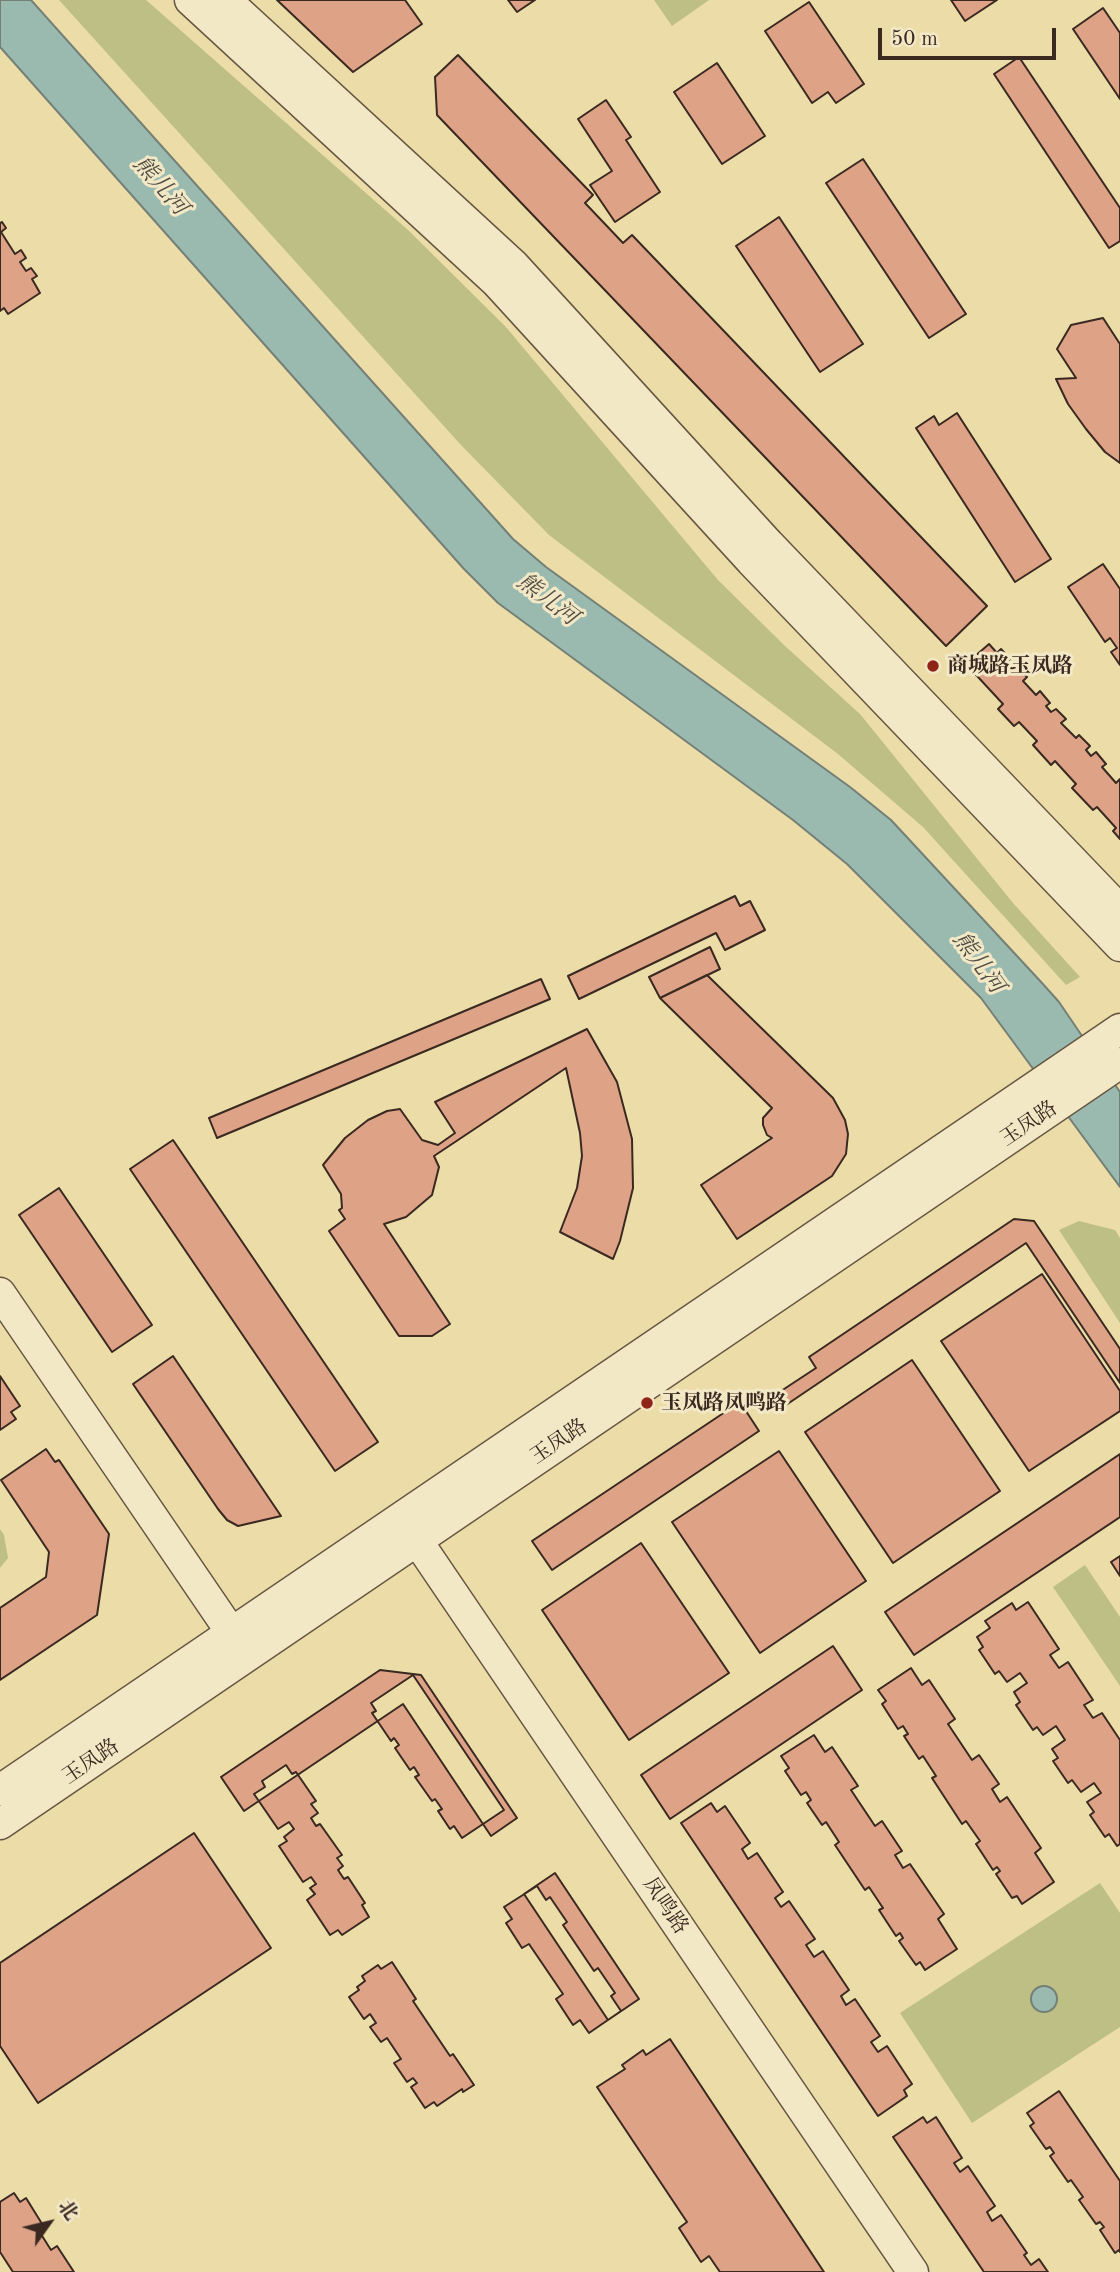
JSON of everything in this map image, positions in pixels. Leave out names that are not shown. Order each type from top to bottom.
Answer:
[{"type":"street","points":[[190,0],[496,282],[751,561],[1120,946]]},
{"type":"street","points":[[226,0],[514,265],[769,544],[1120,911]]},
{"type":"street","name":"玉凤路","points":[[0,1824],[416,1539],[1019,1114],[1120,1029]]},
{"type":"street","name":"玉凤路","points":[[0,1790],[231,1632],[1019,1114],[1120,1063]]},
{"type":"street","points":[[0,1293],[231,1632]]},
{"type":"street","name":"凤鸣路","points":[[416,1539],[913,2272]]},
{"type":"green space","points":[[59,0],[146,0],[408,230],[505,326],[718,580],[860,714],[1013,903],[1080,977],[1066,985],[923,827],[838,754],[549,535],[461,445]]},
{"type":"green space","points":[[654,0],[709,0],[672,26]]},
{"type":"green space","points":[[1079,1221],[1115,1230],[1120,1238],[1120,1323],[1059,1230]]},
{"type":"green space","points":[[0,1529],[4,1535],[8,1558],[0,1568]]},
{"type":"green space","points":[[1085,1565],[1120,1617],[1120,1686],[1053,1587]]},
{"type":"green space","points":[[1100,1883],[1120,1913],[1120,2027],[972,2123],[900,2013]]},
{"type":"water","name":"熊儿河","points":[[0,0],[31,0],[513,539],[546,567],[850,787],[891,820],[1059,1002],[1120,1092],[1120,1187],[981,998],[847,864],[793,820],[498,603],[464,569],[0,47]]},
{"type":"water","points":[[1044,1986],[1053,1990],[1057,1999],[1053,2008],[1044,2012],[1035,2008],[1031,1999],[1035,1990]]},
{"type":"building","points":[[277,0],[405,0],[422,24],[353,72]]},
{"type":"building","points":[[508,0],[535,0],[517,12]]},
{"type":"building","points":[[951,0],[997,0],[965,21]]},
{"type":"building","points":[[809,2],[864,84],[836,103],[828,92],[812,103],[765,31]]},
{"type":"building","points":[[1103,8],[1120,33],[1120,99],[1073,29]]},
{"type":"building","points":[[458,55],[593,195],[585,203],[623,243],[632,235],[987,606],[946,646],[437,115],[435,77]]},
{"type":"building","points":[[1019,57],[1120,208],[1120,241],[1109,248],[994,74]]},
{"type":"building","points":[[717,63],[765,136],[722,164],[674,92]]},
{"type":"building","points":[[606,100],[631,137],[626,140],[660,192],[615,222],[590,185],[612,171],[578,119]]},
{"type":"building","points":[[863,159],[966,314],[929,338],[826,183]]},
{"type":"building","points":[[779,217],[863,344],[820,372],[736,246]]},
{"type":"building","points":[[0,223],[6,228],[1,232],[15,254],[21,250],[26,258],[20,262],[26,271],[31,268],[37,276],[32,279],[40,293],[8,314],[4,308],[0,311]]},
{"type":"building","points":[[1103,318],[1120,344],[1120,463],[1105,452],[1086,429],[1068,404],[1056,379],[1076,378],[1057,349],[1071,325]]},
{"type":"building","points":[[957,413],[1051,559],[1015,582],[916,428],[934,416],[939,425]]},
{"type":"building","points":[[1103,564],[1120,589],[1120,665],[1111,652],[1117,648],[1110,638],[1105,642],[1068,587]]},
{"type":"building","points":[[989,644],[997,653],[1001,649],[1010,659],[1006,663],[1012,669],[1016,666],[1027,677],[1023,681],[1036,695],[1040,691],[1050,703],[1046,706],[1051,712],[1056,709],[1066,719],[1061,723],[1076,738],[1079,735],[1090,746],[1086,750],[1091,756],[1096,752],[1106,764],[1102,767],[1116,783],[1120,779],[1120,839],[1113,831],[1116,828],[1097,807],[1093,810],[1072,788],[1076,784],[1055,761],[1051,765],[1033,745],[1037,741],[1019,722],[1014,726],[998,709],[1003,704],[966,664]]},
{"type":"building","points":[[735,896],[740,906],[750,901],[765,930],[725,950],[716,933],[579,999],[568,976]]},
{"type":"building","points":[[710,947],[720,969],[660,998],[649,977]]},
{"type":"building","points":[[707,975],[833,1098],[845,1120],[848,1134],[846,1154],[832,1176],[737,1239],[701,1185],[772,1138],[767,1135],[763,1118],[772,1108],[660,998]]},
{"type":"building","points":[[541,979],[550,999],[217,1138],[209,1118]]},
{"type":"building","points":[[587,1029],[617,1082],[632,1139],[633,1188],[613,1259],[560,1232],[577,1188],[582,1156],[580,1133],[566,1068],[434,1156],[439,1167],[432,1195],[406,1217],[384,1224],[450,1324],[432,1336],[399,1336],[329,1231],[345,1219],[339,1210],[342,1208],[341,1194],[323,1165],[345,1138],[368,1120],[387,1111],[400,1109],[422,1140],[438,1145],[455,1133],[435,1102]]},
{"type":"building","points":[[173,1140],[378,1442],[335,1471],[130,1169]]},
{"type":"building","points":[[59,1188],[152,1325],[112,1352],[19,1215]]},
{"type":"building","points":[[1014,1219],[1034,1221],[1120,1349],[1120,1383],[1026,1243],[786,1405],[778,1393],[816,1368],[809,1357]]},
{"type":"building","points":[[1042,1274],[1120,1391],[1120,1411],[1029,1471],[941,1341]]},
{"type":"building","points":[[173,1356],[281,1516],[238,1526],[227,1520],[133,1384]]},
{"type":"building","points":[[912,1360],[1000,1491],[893,1563],[805,1432]]},
{"type":"building","points":[[0,1376],[20,1406],[11,1412],[16,1419],[0,1430]]},
{"type":"building","points":[[740,1402],[759,1431],[552,1570],[532,1541]]},
{"type":"building","points":[[46,1449],[55,1462],[59,1460],[109,1534],[97,1615],[0,1680],[0,1608],[46,1577],[49,1552],[1,1480]]},
{"type":"building","points":[[779,1451],[866,1581],[760,1653],[672,1522]]},
{"type":"building","points":[[1120,1454],[1120,1517],[914,1655],[885,1612]]},
{"type":"building","points":[[641,1543],[729,1673],[629,1740],[542,1610]]},
{"type":"building","points":[[1120,1556],[1120,1576],[1111,1562]]},
{"type":"building","points":[[1028,1602],[1059,1649],[1050,1655],[1059,1668],[1068,1662],[1093,1700],[1084,1705],[1093,1718],[1102,1713],[1120,1740],[1120,1844],[1117,1846],[1109,1834],[1105,1837],[1090,1815],[1094,1812],[1087,1802],[1101,1793],[1094,1783],[1081,1792],[1072,1780],[1068,1783],[1053,1761],[1058,1758],[1052,1749],[1065,1740],[1056,1726],[1043,1735],[1037,1727],[1033,1730],[1016,1705],[1020,1702],[1014,1692],[1027,1683],[1020,1673],[1007,1682],[999,1671],[995,1674],[979,1650],[983,1647],[977,1637],[990,1628],[985,1621],[1012,1603],[1016,1610]]},
{"type":"building","points":[[833,1646],[862,1690],[670,1819],[641,1775]]},
{"type":"building","points":[[911,1668],[922,1685],[929,1680],[955,1719],[948,1724],[972,1760],[979,1755],[999,1784],[992,1789],[1000,1802],[1007,1797],[1041,1848],[1035,1853],[1054,1882],[1022,1904],[1017,1896],[1012,1898],[996,1874],[1000,1871],[997,1867],[993,1870],[976,1844],[980,1841],[966,1821],[962,1824],[932,1778],[936,1776],[923,1756],[919,1759],[904,1736],[908,1734],[903,1726],[898,1729],[882,1704],[886,1701],[878,1690]]},
{"type":"building","points":[[380,1670],[421,1675],[517,1818],[491,1836],[403,1704],[244,1811],[221,1777]]},
{"type":"building","points":[[413,1675],[504,1810],[462,1838],[454,1826],[450,1829],[438,1811],[442,1809],[435,1799],[432,1801],[415,1777],[419,1775],[414,1767],[410,1770],[395,1748],[399,1745],[394,1738],[391,1741],[372,1713],[376,1711],[371,1703]]},
{"type":"building","points":[[814,1735],[825,1752],[832,1747],[858,1786],[851,1790],[875,1826],[882,1821],[902,1851],[895,1855],[903,1868],[910,1864],[944,1914],[938,1919],[957,1949],[925,1970],[920,1962],[916,1965],[899,1941],[903,1938],[900,1933],[896,1936],[879,1910],[883,1908],[869,1887],[865,1890],[835,1845],[839,1842],[826,1822],[822,1825],[807,1803],[811,1800],[806,1792],[801,1795],[785,1771],[789,1768],[781,1756]]},
{"type":"building","points":[[286,1765],[292,1774],[296,1772],[316,1801],[311,1804],[318,1813],[311,1818],[316,1826],[320,1824],[342,1855],[337,1858],[343,1866],[338,1870],[344,1879],[348,1877],[365,1903],[362,1905],[369,1917],[342,1935],[338,1930],[330,1935],[307,1900],[315,1894],[310,1888],[316,1884],[311,1877],[303,1882],[279,1846],[287,1841],[284,1837],[294,1829],[289,1822],[278,1829],[254,1794],[265,1787],[262,1781]]},
{"type":"building","points":[[711,1803],[717,1812],[725,1806],[750,1843],[742,1849],[748,1859],[757,1853],[783,1892],[775,1898],[781,1907],[789,1901],[815,1939],[806,1945],[814,1957],[823,1951],[849,1990],[841,1996],[846,2005],[855,1999],[880,2036],[871,2042],[878,2052],[887,2046],[912,2084],[904,2090],[907,2096],[878,2116],[681,1823]]},
{"type":"building","points":[[194,1833],[271,1948],[38,2103],[0,2046],[0,1963]]},
{"type":"building","points":[[555,1873],[639,1999],[608,2020],[524,1894]]},
{"type":"building","points":[[537,1886],[546,1900],[550,1897],[567,1922],[563,1925],[594,1971],[598,1968],[615,1993],[611,1996],[621,2011],[589,2033],[580,2020],[573,2025],[556,1999],[563,1994],[529,1944],[522,1948],[506,1923],[512,1919],[504,1907]]},
{"type":"building","points":[[392,1962],[416,1999],[413,2001],[450,2056],[453,2054],[474,2085],[463,2092],[462,2089],[437,2106],[434,2102],[425,2108],[411,2087],[417,2083],[413,2078],[407,2082],[394,2063],[401,2059],[387,2038],[381,2042],[370,2027],[376,2023],[370,2014],[364,2019],[349,1997],[359,1990],[357,1987],[365,1981],[362,1976],[378,1965],[381,1969]]},
{"type":"building","points":[[670,2039],[824,2272],[720,2272],[709,2256],[701,2262],[679,2228],[687,2222],[597,2087],[625,2069],[622,2065],[643,2050],[646,2055]]},
{"type":"building","points":[[1059,2091],[1120,2181],[1120,2252],[1119,2250],[1115,2253],[1100,2230],[1104,2227],[1100,2222],[1096,2224],[1079,2200],[1083,2197],[1071,2180],[1068,2182],[1050,2156],[1054,2153],[1050,2147],[1046,2149],[1030,2126],[1034,2123],[1027,2113]]},
{"type":"building","points":[[923,2117],[927,2123],[936,2117],[962,2158],[954,2163],[960,2172],[968,2166],[995,2206],[987,2212],[992,2221],[1001,2215],[1027,2253],[1024,2255],[1031,2265],[1039,2259],[1048,2272],[984,2272],[893,2137]]},
{"type":"building","points":[[14,2193],[20,2202],[26,2198],[44,2227],[39,2231],[51,2250],[57,2246],[74,2272],[13,2272],[0,2252],[0,2202]]},
{"type":"place","name":"商城路玉凤路","points":[[933,666]]},
{"type":"place","name":"玉凤路凤鸣路","points":[[647,1403]]}]
